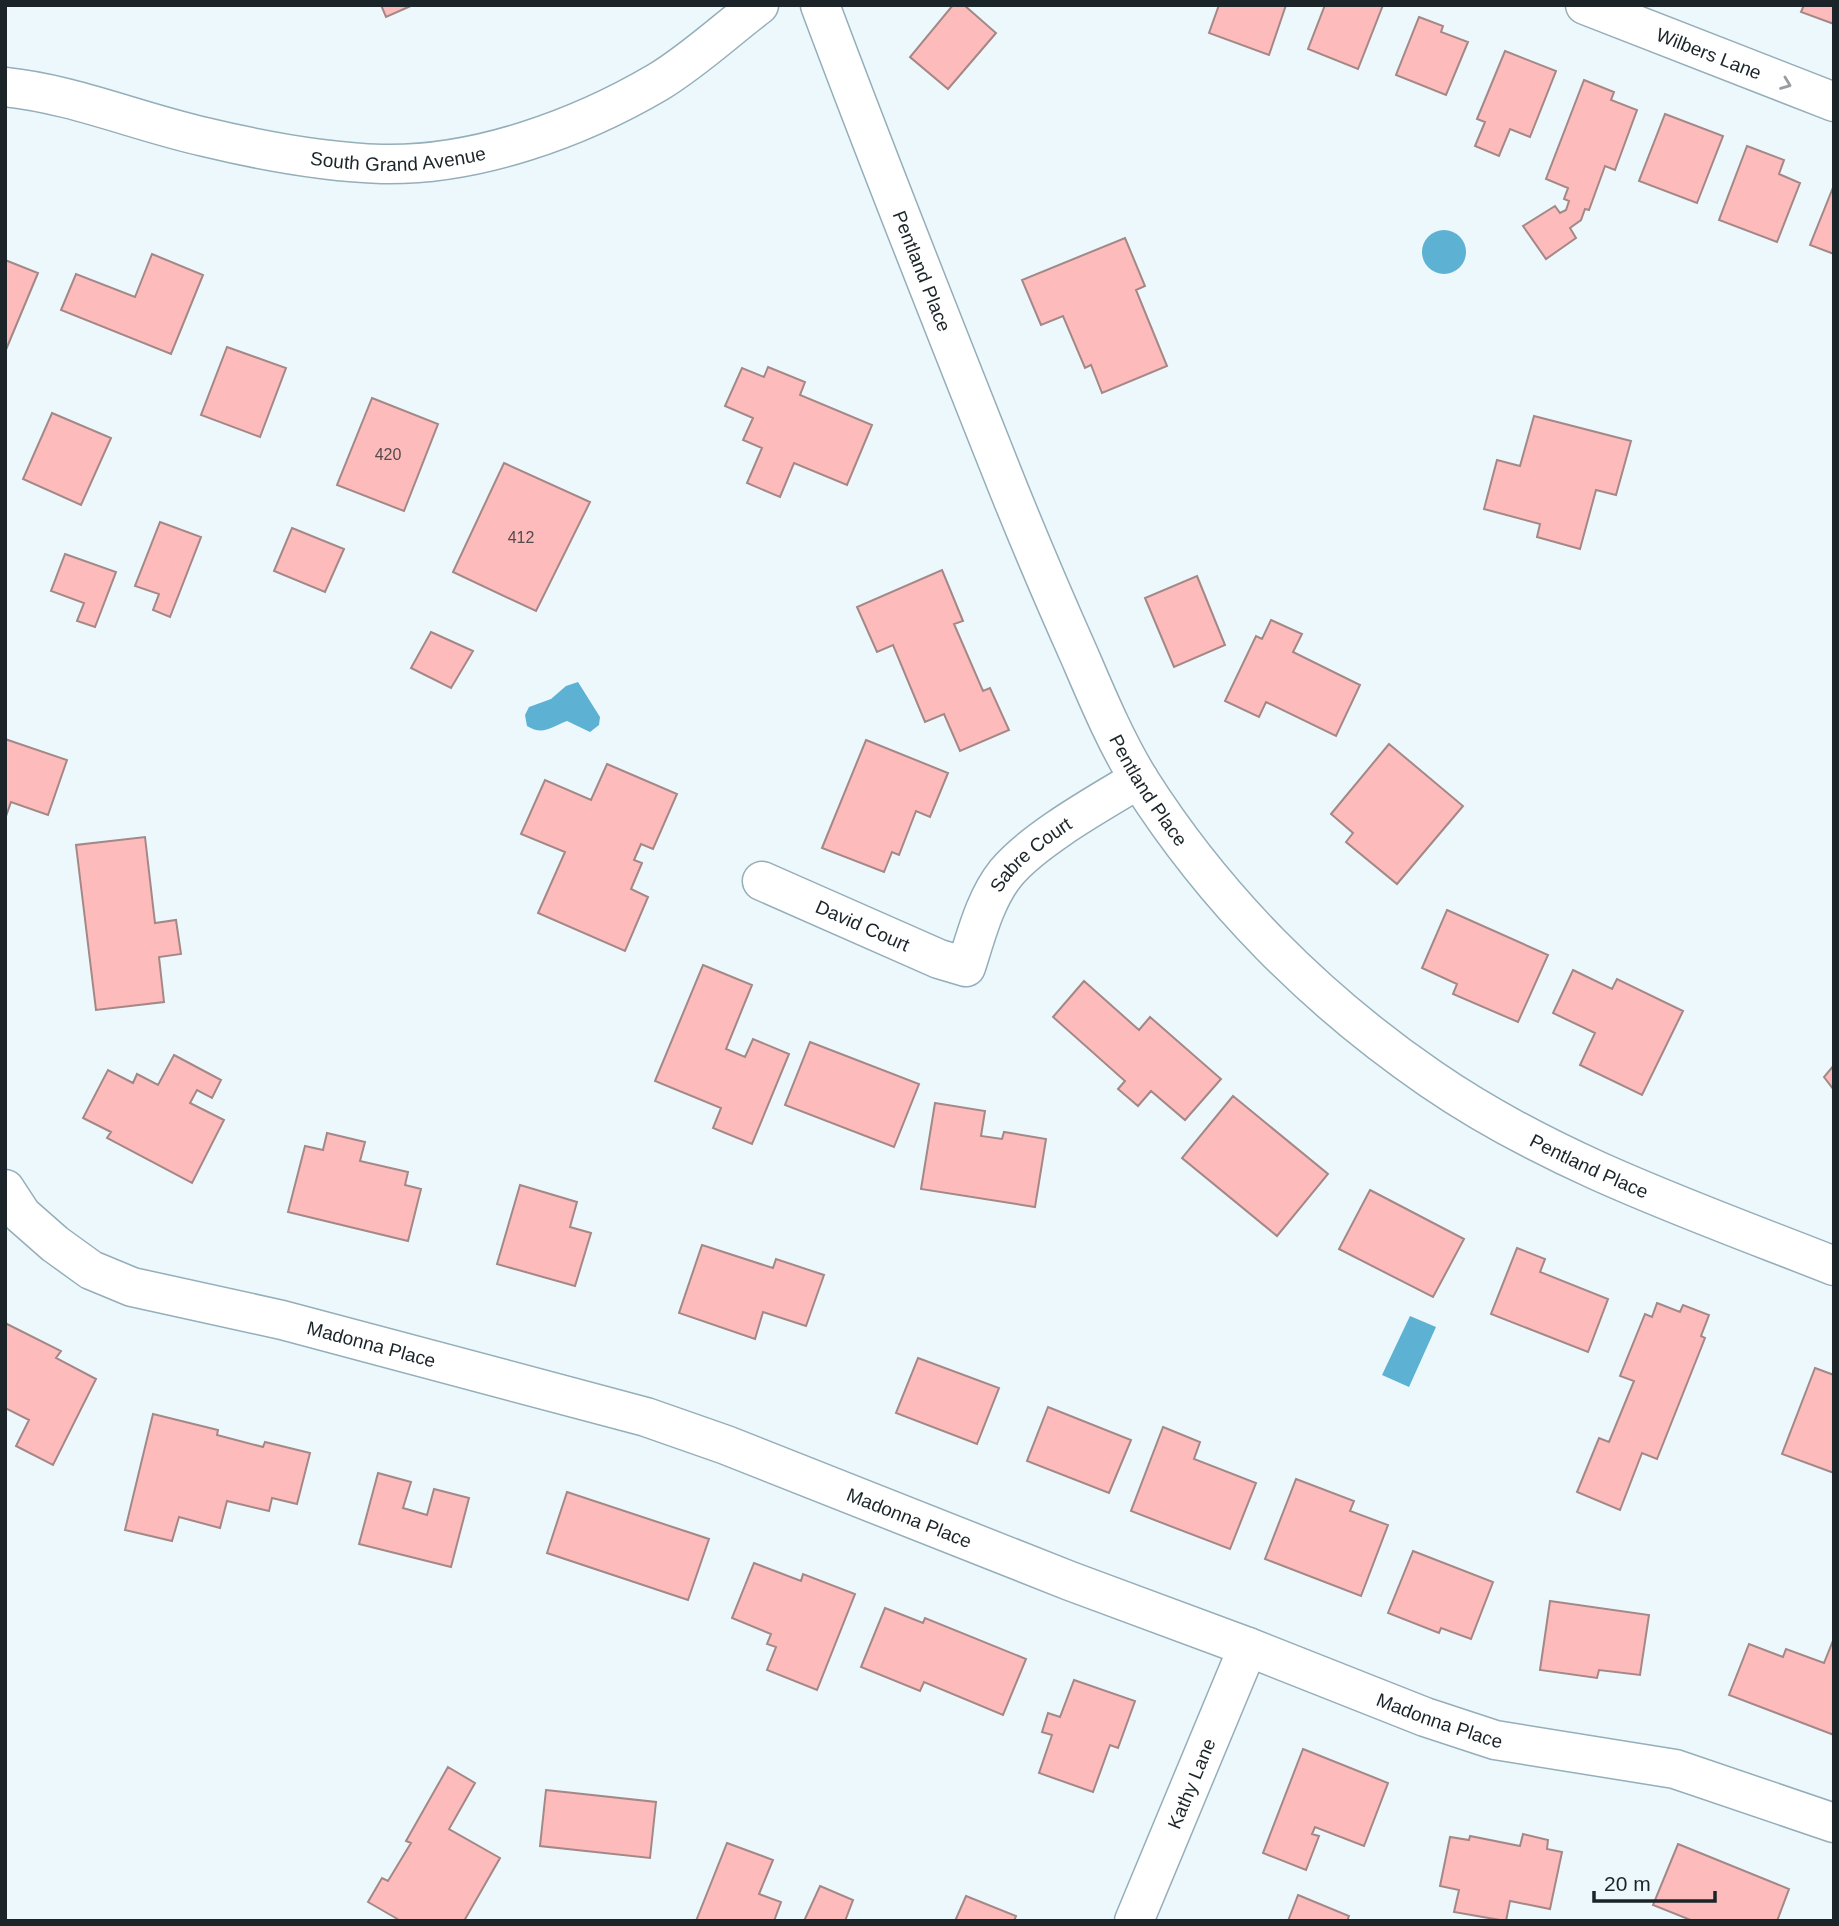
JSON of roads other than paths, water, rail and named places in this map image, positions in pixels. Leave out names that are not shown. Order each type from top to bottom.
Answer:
[{"type":"street","name":"South Grand Avenue","points":[[5,87],[31,90],[149,124],[271,153],[333,161],[404,164],[461,156],[529,139],[591,116],[659,81],[759,5]]},
{"type":"street","name":"Pentland Place","points":[[820,5],[1025,531],[1104,711],[1139,779],[1188,849],[1271,946],[1337,1006],[1435,1082],[1494,1119],[1568,1157],[1834,1266]]},
{"type":"street","name":"Wilbers Lane","points":[[1586,5],[1834,103]]},
{"type":"street","name":"Sabre Court","points":[[966,967],[989,904],[1006,873],[1066,825],[1139,779]]},
{"type":"street","name":"David Court","points":[[762,881],[939,959],[966,967]]},
{"type":"street","name":"Madonna Place","points":[[5,1189],[22,1215],[55,1244],[90,1270],[132,1287],[282,1320],[646,1417],[726,1445],[1070,1581],[1248,1647],[1327,1681],[1495,1740],[1675,1769],[1834,1823]]},
{"type":"street","name":"Kathy Lane","points":[[1134,1921],[1248,1647]]},
{"type":"water","points":[[1444,230],[1459,237],[1466,252],[1459,267],[1444,274],[1429,267],[1422,252],[1429,237]]},
{"type":"water","points":[[578,682],[600,717],[599,725],[590,732],[567,721],[542,730],[527,726],[525,715],[529,707],[551,699],[566,686]]},
{"type":"water","points":[[1410,1316],[1436,1327],[1409,1387],[1382,1375]]}]
